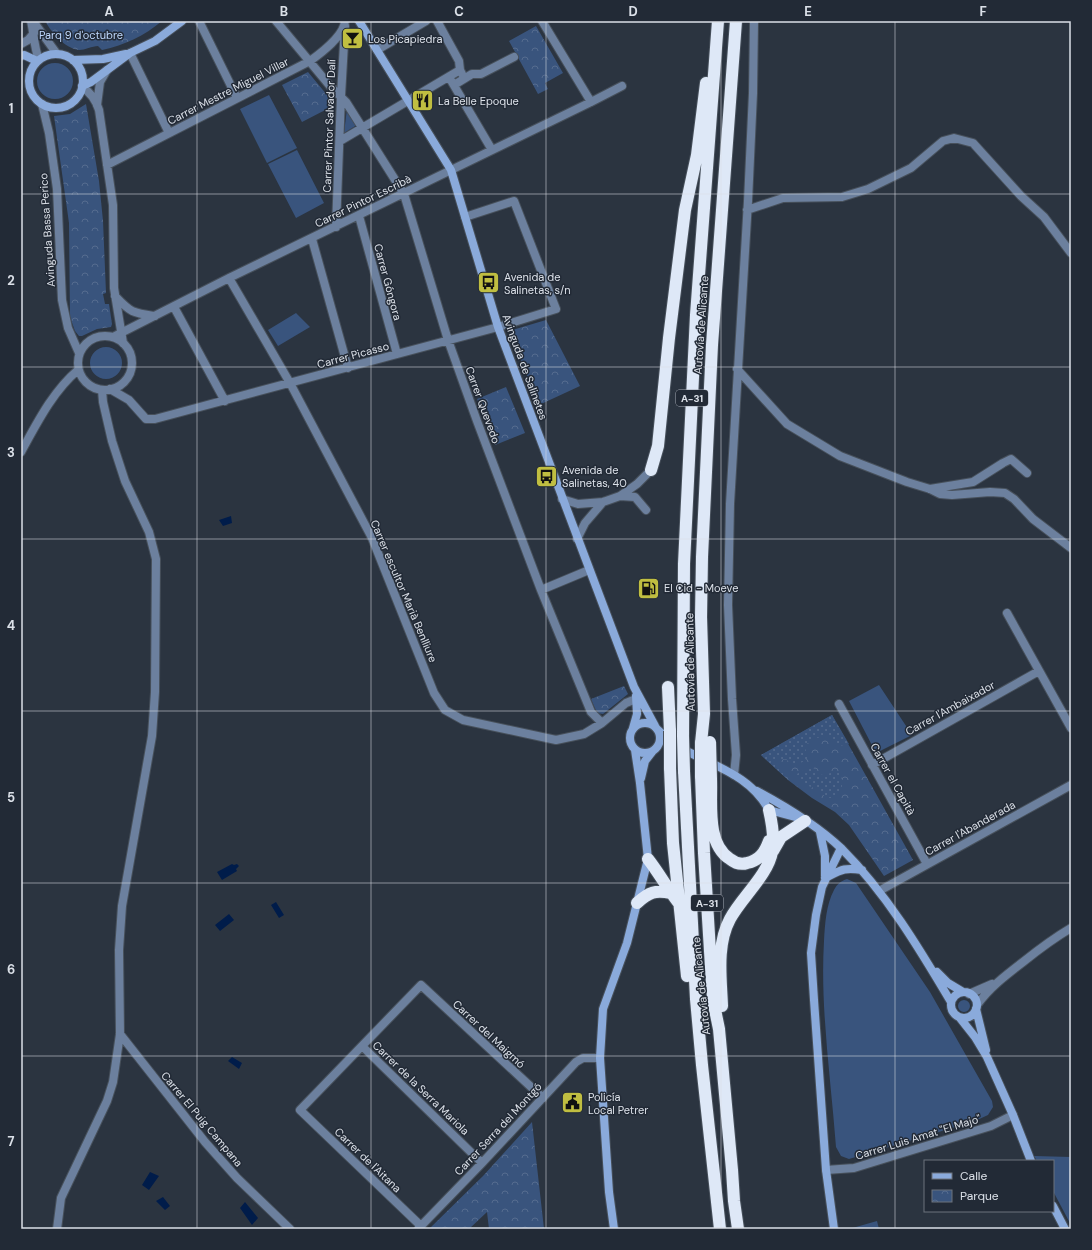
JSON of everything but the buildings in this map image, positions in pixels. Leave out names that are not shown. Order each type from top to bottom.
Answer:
[{"type":"highway","name":"Autovía de Alicante","points":[[718,21],[696,315],[684,564],[679,740],[684,771],[696,998],[720,1229]]},
{"type":"highway","name":"Autovía de Alicante","points":[[736,21],[712,345],[701,617],[706,777],[704,853],[713,1000],[718,1029],[738,1229]]},
{"type":"highway","points":[[651,470],[658,446],[669,338],[685,210],[697,155],[706,84],[715,62]]},
{"type":"highway","points":[[668,687],[675,898],[687,976],[696,998]]},
{"type":"highway","points":[[706,777],[712,832],[719,848],[727,857],[735,863],[745,864],[755,861],[762,855],[772,832]]},
{"type":"highway","points":[[769,810],[772,832],[772,852]]},
{"type":"highway","points":[[718,1029],[722,1006],[720,971],[721,949],[730,919],[762,873],[772,852],[782,837],[805,821]]},
{"type":"highway","points":[[648,859],[660,874],[675,898]]},
{"type":"highway","points":[[637,903],[645,896],[653,892],[662,892],[675,898]]},
{"type":"street","points":[[32,21],[35,49],[38,60]]},
{"type":"street","points":[[32,21],[57,54]]},
{"type":"street","points":[[82,86],[90,82],[130,53],[155,41],[182,21]]},
{"type":"street","points":[[199,21],[237,98]]},
{"type":"street","name":"Carrer Quevedo","points":[[276,21],[346,102],[404,194],[448,340],[477,420],[541,590],[591,712],[602,723]]},
{"type":"street","name":"Avinguda de Salinetes","points":[[359,21],[452,170],[498,327],[634,687],[656,728]]},
{"type":"street","points":[[377,50],[426,21]]},
{"type":"street","points":[[437,21],[459,61],[460,70],[464,78]]},
{"type":"street","points":[[542,21],[591,102]]},
{"type":"street","points":[[734,775],[736,756],[728,605],[730,504],[753,98],[754,21]]},
{"type":"street","name":"Carrer Mestre Miguel Villar","points":[[107,165],[310,61],[329,48],[345,23]]},
{"type":"street","name":"Carrer Pintor Salvador Dalí","points":[[336,227],[345,23]]},
{"type":"street","points":[[21,44],[28,40],[34,33]]},
{"type":"street","points":[[73,60],[103,59],[130,53]]},
{"type":"street","points":[[130,53],[170,133]]},
{"type":"street","points":[[57,54],[66,56],[73,60],[82,75],[82,86],[76,98],[66,105],[54,107],[42,104],[34,97],[30,87],[30,74],[32,67],[38,60],[47,55],[57,54]]},
{"type":"street","points":[[21,56],[24,55],[38,60]]},
{"type":"street","points":[[454,85],[472,74],[481,74],[514,57]]},
{"type":"street","points":[[108,68],[100,82],[97,105],[113,205],[115,296],[124,343],[132,360],[131,370],[126,379],[119,385],[110,389],[102,390],[92,386],[83,379],[78,370],[78,361],[79,353],[85,344],[93,338],[103,336],[113,337],[124,343]]},
{"type":"street","points":[[340,141],[460,70]]},
{"type":"street","points":[[449,76],[492,150]]},
{"type":"street","points":[[21,84],[30,87]]},
{"type":"street","points":[[82,86],[97,105]]},
{"type":"street","name":"Carrer Pintor Escribà","points":[[113,337],[229,278],[312,239],[622,86]]},
{"type":"street","name":"Avinguda Bassa Perico","points":[[42,104],[49,133],[57,189],[62,300],[68,328],[79,353]]},
{"type":"street","points":[[747,210],[782,198],[842,197],[868,189],[911,168],[943,141],[954,138],[973,143],[1021,196],[1044,217],[1071,253]]},
{"type":"street","name":"Carrer Picasso","points":[[110,389],[129,400],[146,419],[155,420],[498,327],[556,309],[514,201],[465,217]]},
{"type":"street","name":"Carrer Góngora","points":[[359,216],[397,354]]},
{"type":"street","points":[[312,239],[348,368]]},
{"type":"street","name":"Carrer escultor Marià Benlliure","points":[[229,278],[290,383],[372,538],[434,693],[445,710],[463,720],[556,740],[584,734],[602,723],[626,703],[636,699]]},
{"type":"street","points":[[115,296],[126,307],[136,313],[155,316]]},
{"type":"street","points":[[174,306],[225,401]]},
{"type":"street","points":[[737,369],[787,424],[840,456],[907,482],[930,488],[940,494],[952,495],[990,492],[1005,493],[1014,499],[1033,519],[1071,548]]},
{"type":"street","points":[[21,452],[50,402],[78,370]]},
{"type":"street","points":[[57,1229],[61,1198],[107,1101],[113,1082],[120,1034],[118,950],[122,906],[152,736],[155,692],[156,559],[149,532],[125,481],[112,441],[103,402],[102,390]]},
{"type":"street","points":[[930,488],[973,482],[1011,459],[1027,473]]},
{"type":"street","points":[[562,499],[578,504],[603,502],[620,496],[637,484],[651,470]]},
{"type":"street","points":[[620,496],[635,497],[646,510]]},
{"type":"street","points":[[577,539],[585,523],[603,502]]},
{"type":"street","points":[[541,590],[589,570]]},
{"type":"street","points":[[1007,614],[1071,728]]},
{"type":"street","name":"Carrer l'Ambaixador","points":[[872,765],[1039,671]]},
{"type":"street","name":"Avinguda de Salinetes","points":[[633,728],[637,714],[634,687]]},
{"type":"street","name":"Carrer el Capità","points":[[839,704],[927,864]]},
{"type":"street","points":[[614,1229],[609,1192],[600,1058],[603,1009],[627,943],[648,859],[635,750],[629,737],[633,728],[641,723],[651,724],[747,783],[757,792],[769,810],[805,821]]},
{"type":"street","points":[[640,783],[645,761],[654,750],[660,739],[656,728]]},
{"type":"street","points":[[635,750],[643,754],[679,740]]},
{"type":"street","name":"Carrer l'Abanderada","points":[[879,891],[1071,785]]},
{"type":"street","points":[[757,792],[778,802],[820,832],[841,848],[862,870],[879,891],[927,962],[951,1002],[951,1009],[954,1015],[960,1018],[967,1018],[973,1015],[984,994],[1055,937],[1071,928]]},
{"type":"street","points":[[820,832],[825,856],[825,878]]},
{"type":"street","points":[[834,1229],[826,1170],[814,1015],[812,953],[816,915],[822,887],[825,878],[841,848]]},
{"type":"street","points":[[825,878],[842,869],[852,868],[862,870]]},
{"type":"street","points":[[927,962],[948,983],[973,996],[987,1057]]},
{"type":"street","points":[[951,1002],[958,994],[966,993],[1000,980]]},
{"type":"street","name":"Carrer del Maigmó","points":[[362,1046],[421,985],[543,1098]]},
{"type":"street","points":[[960,1018],[987,1057],[1013,1115],[1031,1160]]},
{"type":"street","name":"Carrer El Puig Campana","points":[[120,1034],[204,1142],[237,1178],[290,1229]]},
{"type":"street","name":"Carrer de l'Aitana","points":[[362,1046],[300,1110],[419,1228]]},
{"type":"street","name":"Carrer de la Serra Mariola","points":[[362,1046],[482,1163]]},
{"type":"street","name":"Carrer Serra del Montgó","points":[[419,1228],[576,1062],[583,1058],[600,1058]]},
{"type":"street","name":"Carrer Luis Amat \"El Majo\"","points":[[826,1170],[854,1168],[991,1126],[1013,1115]]},
{"type":"street","points":[[1054,1208],[1065,1229]]},
{"type":"green space","name":"Parq 9 d'octubre","points":[[45,21],[162,21],[134,39],[119,45],[102,50],[98,46],[79,50],[63,43]]},
{"type":"green space","points":[[536,26],[563,73],[545,83],[548,89],[538,94],[509,41]]},
{"type":"green space","points":[[55,63],[65,66],[70,71],[73,81],[70,91],[65,96],[55,99],[45,96],[40,91],[37,81],[40,71],[45,66]]},
{"type":"green space","points":[[308,72],[332,101],[331,107],[302,122],[282,85]]},
{"type":"green space","points":[[269,95],[297,148],[267,163],[240,109]]},
{"type":"green space","points":[[86,104],[99,181],[103,221],[106,293],[103,294],[105,304],[109,304],[112,324],[111,327],[97,329],[79,336],[75,331],[70,317],[69,223],[54,116],[70,114]]},
{"type":"green space","points":[[347,109],[357,125],[344,133]]},
{"type":"green space","points":[[297,150],[324,203],[296,218],[268,164]]},
{"type":"green space","points":[[296,313],[310,327],[278,346],[268,330]]},
{"type":"green space","points":[[546,320],[580,386],[539,405],[509,331]]},
{"type":"green space","points":[[103,347],[109,347],[118,351],[122,363],[118,375],[109,379],[103,379],[94,375],[90,366],[90,360],[94,351]]},
{"type":"green space","points":[[506,387],[525,433],[495,445],[477,399]]},
{"type":"green space","points":[[879,685],[912,735],[876,753],[849,701]]},
{"type":"green space","points":[[624,686],[628,694],[603,714],[597,713],[591,699]]},
{"type":"green space","points":[[832,715],[913,860],[884,876],[849,825],[835,812],[812,798],[788,780],[761,755]]},
{"type":"green space","points":[[832,715],[849,744],[839,746],[829,735],[813,739],[804,746],[807,753],[807,759],[794,767],[786,759],[777,760],[776,764],[783,768],[785,777],[761,755]]},
{"type":"green space","points":[[812,766],[822,775],[840,771],[842,792],[836,798],[826,798],[819,790],[806,785],[795,775]]},
{"type":"green space","points":[[847,879],[856,883],[930,992],[992,1101],[993,1107],[988,1115],[975,1121],[849,1159],[841,1156],[836,1147],[823,992],[826,915],[831,896],[836,886]]},
{"type":"green space","points":[[964,1000],[968,1002],[970,1006],[968,1010],[964,1012],[960,1010],[958,1006],[960,1002]]},
{"type":"green space","points":[[532,1122],[544,1229],[489,1229],[487,1212],[469,1229],[429,1229],[483,1176]]},
{"type":"green space","points":[[1034,1156],[1071,1157],[1071,1225],[1054,1193],[1054,1160],[1036,1160]]},
{"type":"green space","points":[[877,1221],[879,1229],[849,1229]]},
{"type":"shaded area","points":[[231,516],[232,523],[223,526],[219,520]]},
{"type":"shaded area","points":[[232,864],[237,864],[239,866],[236,869],[237,871],[222,880],[217,872]]},
{"type":"shaded area","points":[[276,902],[284,915],[279,918],[271,905]]},
{"type":"shaded area","points":[[229,914],[234,920],[220,931],[215,925]]},
{"type":"shaded area","points":[[232,1057],[242,1063],[239,1069],[228,1061]]},
{"type":"shaded area","points":[[150,1172],[159,1176],[149,1190],[142,1185]]},
{"type":"shaded area","points":[[163,1197],[170,1206],[165,1210],[156,1201]]},
{"type":"shaded area","points":[[245,1202],[258,1218],[252,1225],[240,1208]]},
{"type":"place","name":"Los Picapiedra","points":[[353,39]]},
{"type":"place","name":"La Belle Epoque","points":[[422,101]]},
{"type":"place","name":"Avenida de Salinetas, s/n","points":[[489,283]]},
{"type":"place","name":"Avenida de Salinetas, 40","points":[[546,476]]},
{"type":"place","name":"El Cid - Moeve","points":[[649,588]]},
{"type":"place","name":"Policía Local Petrer","points":[[573,1103]]}]
